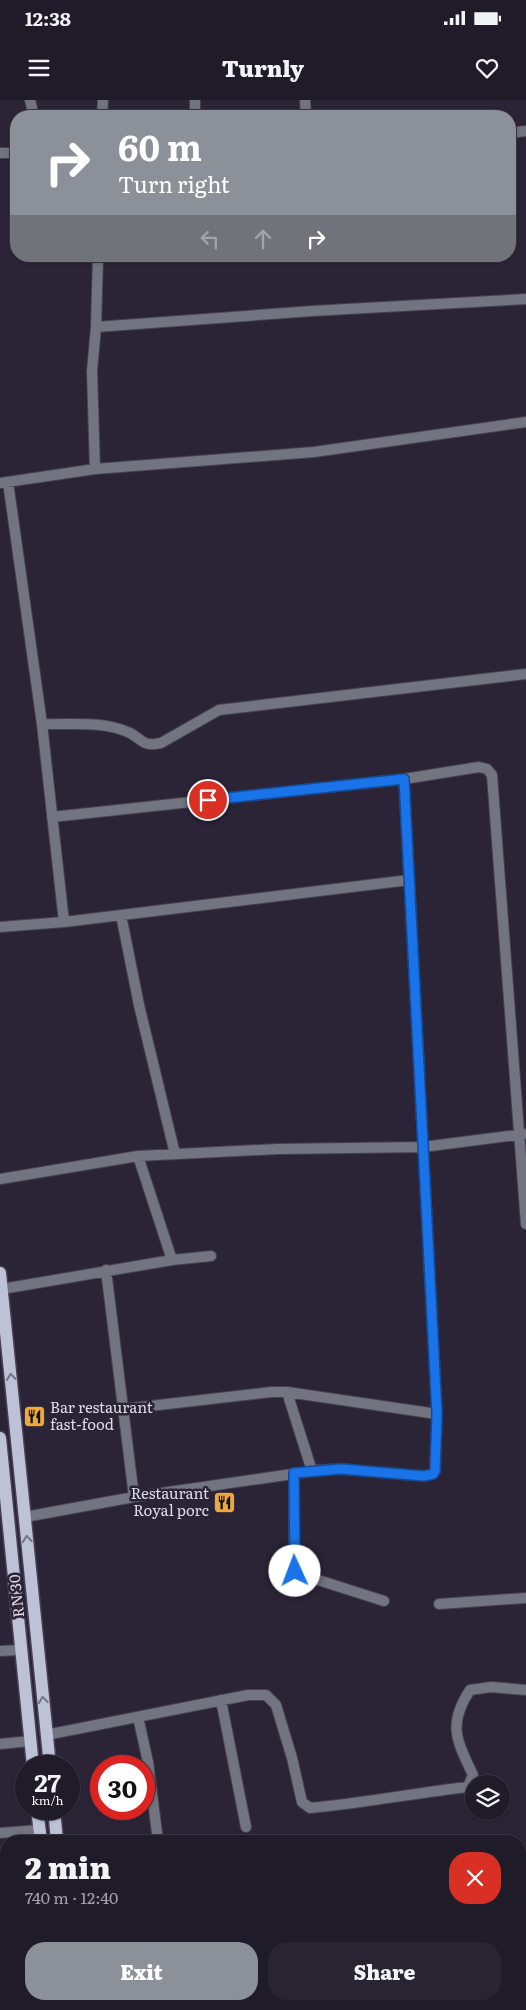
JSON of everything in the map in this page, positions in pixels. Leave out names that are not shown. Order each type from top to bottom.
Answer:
[{"type":"main road","name":"RN 30","points":[[0,1273],[49,1755]]},
{"type":"main road","name":"RN 30","points":[[0,1438],[32,1755]]},
{"type":"main road","points":[[39,1820],[40,1835]]},
{"type":"main road","points":[[55,1820],[56,1835]]},
{"type":"street","points":[[94,469],[92,371],[96,327],[98,262]]},
{"type":"street","points":[[96,327],[312,311],[526,299]]},
{"type":"street","points":[[64,922],[42,724],[4,483],[94,469],[314,452],[526,422]]},
{"type":"street","points":[[42,724],[104,725],[130,733],[143,743],[152,745],[161,743],[219,710],[526,674]]},
{"type":"street","points":[[52,817],[404,779],[479,767],[488,769],[492,775],[523,1134],[526,1224]]},
{"type":"street","points":[[25,1517],[294,1473],[341,1469],[424,1476],[433,1474],[435,1471],[437,1414],[404,779]]},
{"type":"street","points":[[0,927],[64,922],[409,880]]},
{"type":"street","points":[[121,915],[139,1005],[175,1154]]},
{"type":"street","points":[[0,1179],[138,1156],[278,1149],[423,1147],[523,1134]]},
{"type":"street","points":[[138,1156],[172,1260]]},
{"type":"street","points":[[2,1289],[106,1270],[211,1256]]},
{"type":"street","points":[[106,1270],[134,1498]]},
{"type":"street","points":[[124,1409],[272,1392],[287,1392],[437,1414]]},
{"type":"street","points":[[287,1392],[312,1471]]},
{"type":"street","points":[[294,1473],[294,1568],[296,1573],[384,1601]]},
{"type":"street","points":[[439,1604],[526,1598]]},
{"type":"street","points":[[0,1652],[20,1650]]},
{"type":"street","points":[[46,1735],[248,1695],[266,1695],[276,1705],[292,1758],[302,1802],[310,1808],[468,1787],[473,1775],[458,1741],[456,1726],[461,1705],[470,1690],[491,1687],[526,1690]]},
{"type":"street","points":[[221,1700],[246,1827]]},
{"type":"street","points":[[138,1717],[148,1762],[157,1835]]},
{"type":"street","points":[[0,1744],[30,1741]]},
{"type":"street","points":[[0,1834],[20,1835]]},
{"type":"place","name":"Bar restaurant fast-food","points":[[34,1417]]},
{"type":"place","name":"Restaurant Royal porc","points":[[225,1503]]},
{"type":"route","points":[[208,800],[404,779],[437,1414],[435,1471],[433,1474],[424,1476],[341,1469],[294,1473],[295,1571]]}]
